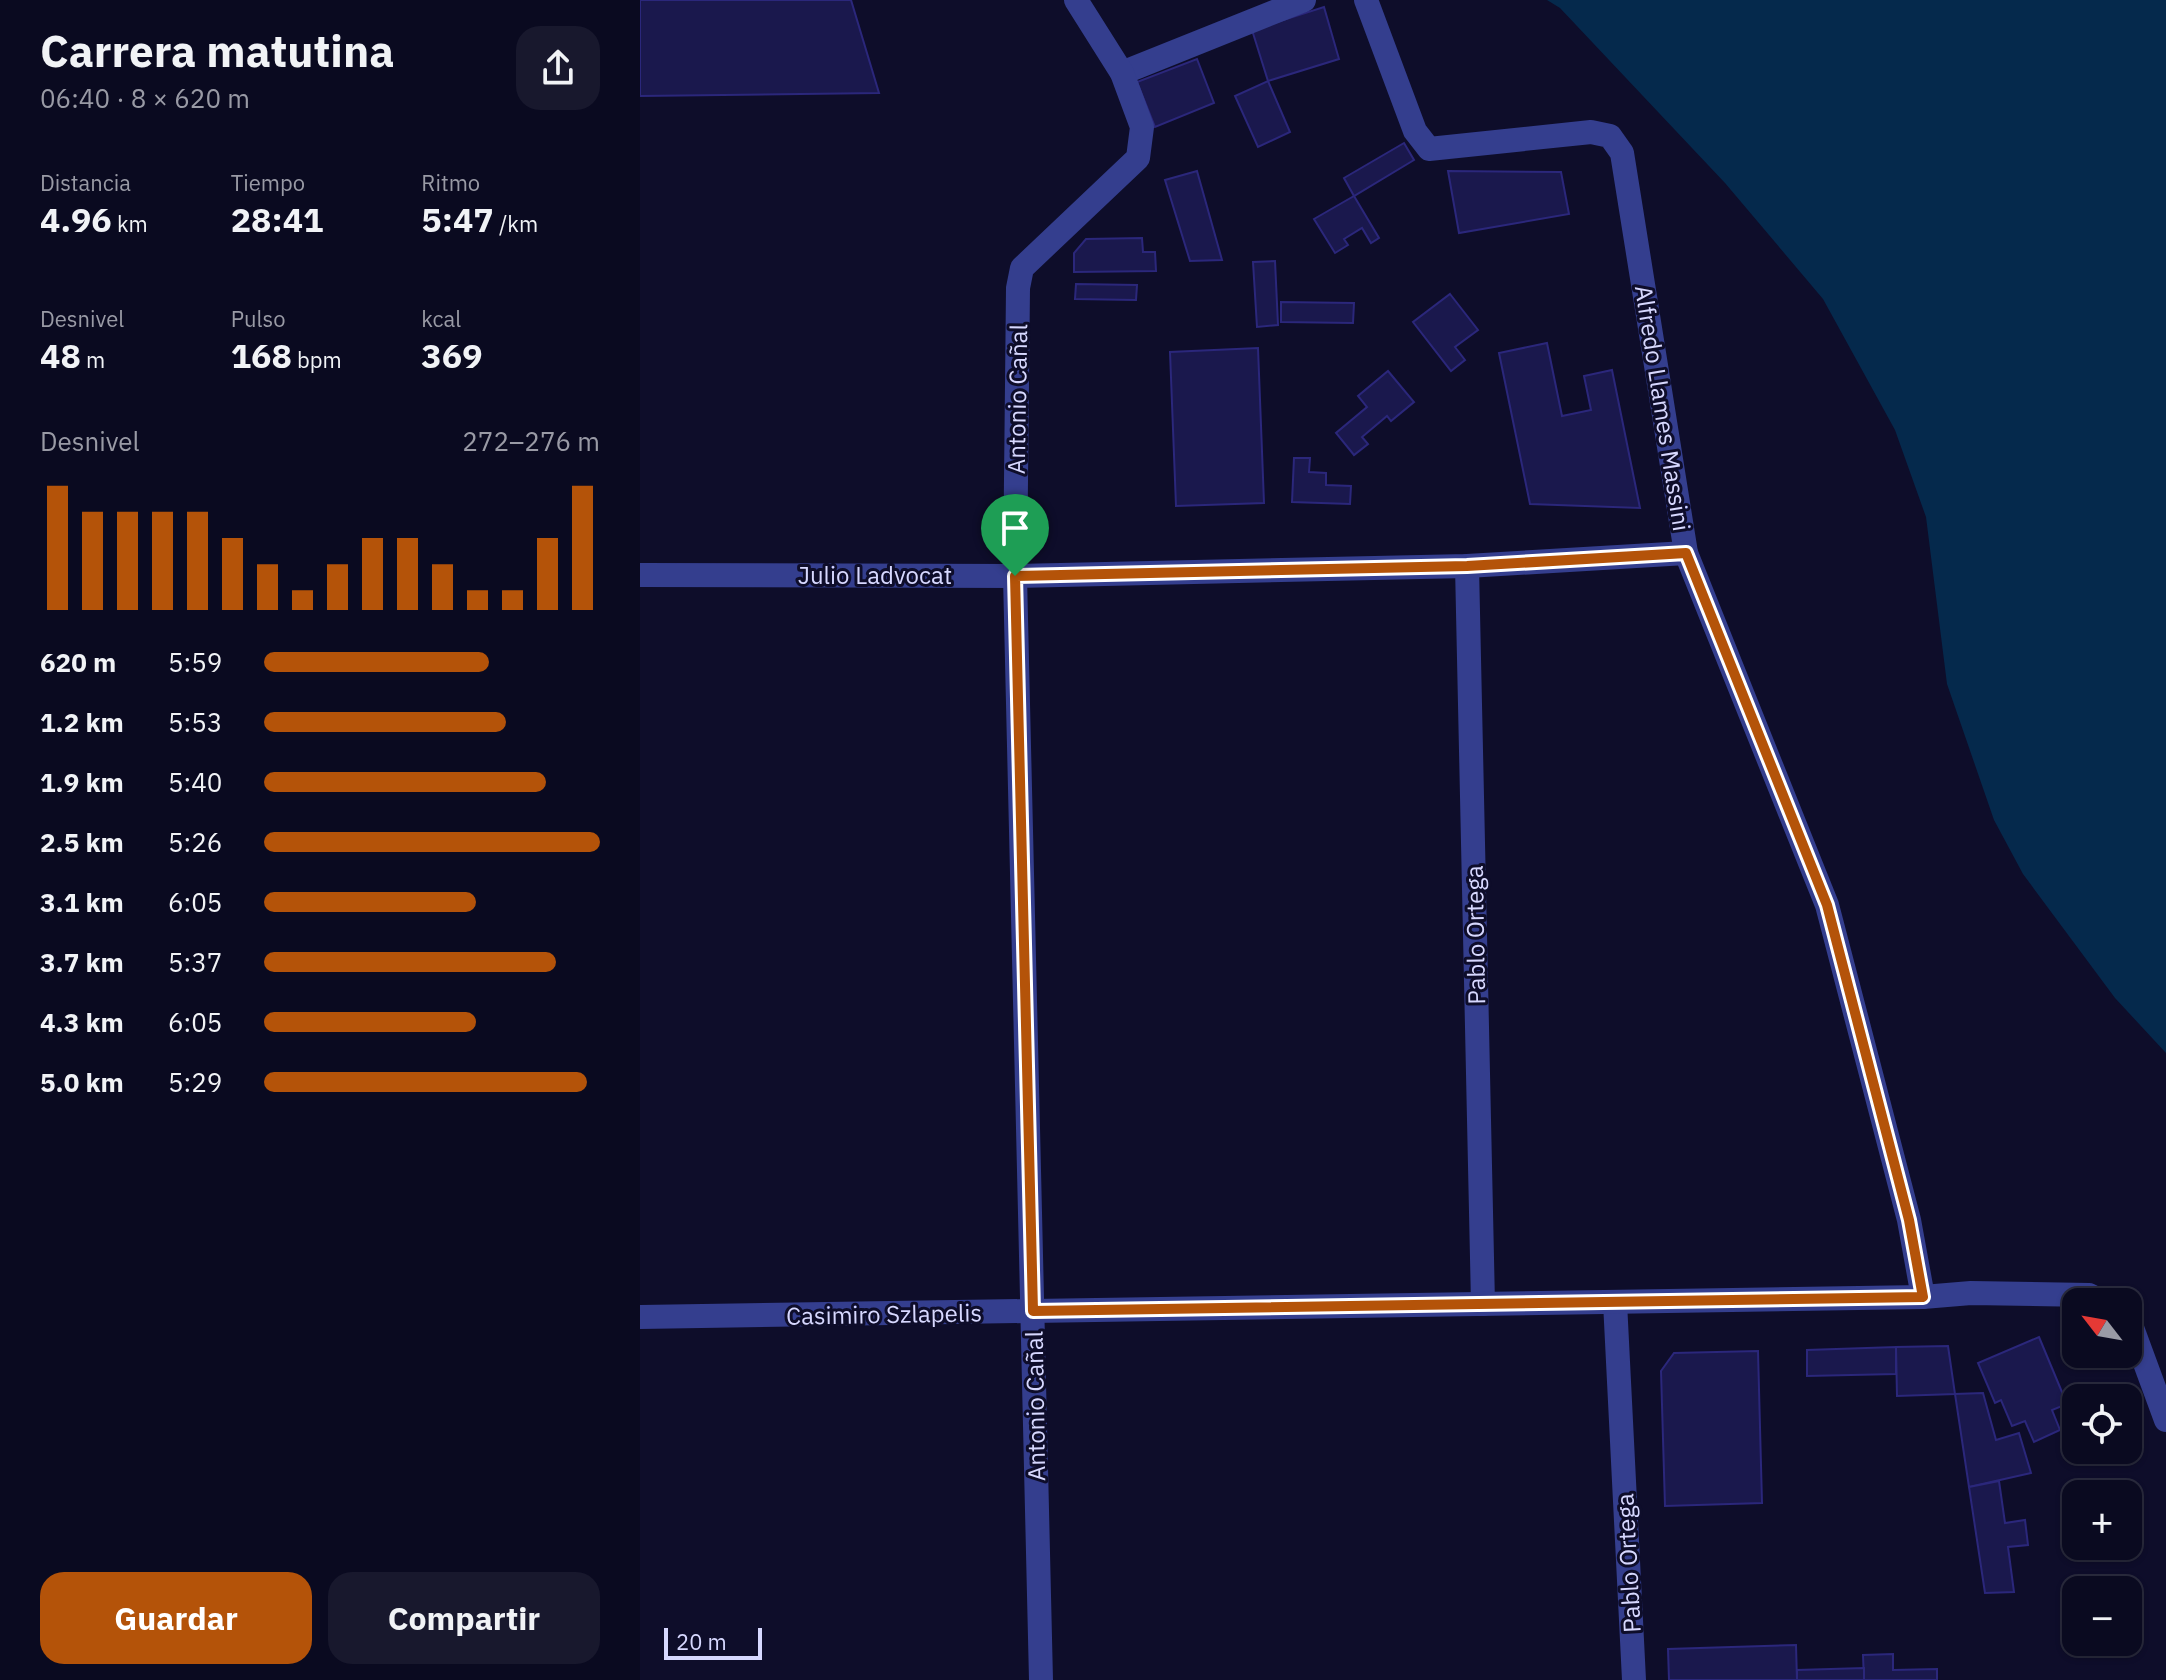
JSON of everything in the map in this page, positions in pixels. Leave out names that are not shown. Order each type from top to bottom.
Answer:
[{"type":"street","name":"Antonio Cañal","points":[[1041,1680],[1015,576],[1018,288],[1022,268],[1138,158],[1142,127],[1122,73],[1076,0]]},
{"type":"street","points":[[1122,73],[1304,0]]},
{"type":"street","name":"Alfredo Llames Massini","points":[[1366,0],[1415,131],[1429,149],[1591,132],[1610,136],[1622,153],[1686,553],[1827,905],[1909,1220],[1923,1297]]},
{"type":"street","name":"Julio Ladvocat","points":[[640,575],[1015,576],[1467,566],[1686,553]]},
{"type":"street","name":"Pablo Ortega","points":[[1467,566],[1483,1304]]},
{"type":"street","name":"Casimiro Szlapelis","points":[[640,1317],[1923,1297],[1971,1293],[2062,1297]]},
{"type":"street","name":"Pablo Ortega","points":[[1615,1302],[1634,1680]]},
{"type":"street","points":[[2142,1352],[2166,1420]]},
{"type":"water","points":[[1547,0],[2166,0],[2166,1053],[2115,998],[2023,874],[1994,820],[1947,684],[1926,517],[1895,430],[1823,299],[1725,183],[1560,8]]},
{"type":"building","points":[[640,0],[851,0],[879,93],[640,96]]},
{"type":"building","points":[[1324,7],[1339,59],[1268,81],[1252,30]]},
{"type":"building","points":[[1197,59],[1214,103],[1155,127],[1137,82]]},
{"type":"building","points":[[1268,81],[1290,132],[1258,147],[1235,96]]},
{"type":"building","points":[[1404,143],[1414,160],[1354,196],[1344,178]]},
{"type":"building","points":[[1197,171],[1222,260],[1190,261],[1165,180]]},
{"type":"building","points":[[1448,171],[1561,172],[1569,214],[1459,233]]},
{"type":"building","points":[[1354,196],[1379,238],[1371,243],[1362,228],[1344,239],[1348,245],[1335,253],[1314,219]]},
{"type":"building","points":[[1142,238],[1143,252],[1155,252],[1156,271],[1074,272],[1074,253],[1086,239]]},
{"type":"building","points":[[1275,261],[1278,325],[1257,327],[1253,262]]},
{"type":"building","points":[[1076,284],[1137,285],[1136,300],[1075,299]]},
{"type":"building","points":[[1450,294],[1478,330],[1455,347],[1465,360],[1451,371],[1413,322]]},
{"type":"building","points":[[1281,302],[1354,303],[1353,323],[1281,322]]},
{"type":"building","points":[[1547,343],[1562,416],[1591,410],[1584,376],[1612,370],[1640,508],[1530,504],[1499,353]]},
{"type":"building","points":[[1258,348],[1264,503],[1176,506],[1170,352]]},
{"type":"building","points":[[1388,371],[1414,402],[1391,421],[1387,416],[1362,437],[1368,444],[1354,455],[1336,433],[1367,407],[1358,396]]},
{"type":"building","points":[[1294,458],[1310,458],[1309,472],[1326,473],[1326,485],[1351,486],[1350,504],[1292,502]]},
{"type":"building","points":[[2039,1337],[2062,1392],[2062,1406],[2052,1410],[2060,1430],[2034,1442],[2025,1421],[2012,1426],[2001,1400],[1995,1403],[1978,1363]]},
{"type":"building","points":[[1948,1346],[1955,1394],[1897,1396],[1896,1347]]},
{"type":"building","points":[[1896,1347],[1896,1374],[1807,1376],[1807,1350]]},
{"type":"building","points":[[1758,1351],[1762,1503],[1665,1506],[1661,1371],[1674,1353]]},
{"type":"building","points":[[1983,1393],[1996,1440],[2019,1433],[2031,1473],[1969,1487],[1955,1394]]},
{"type":"building","points":[[1999,1481],[2005,1523],[2025,1520],[2028,1545],[2008,1547],[2014,1592],[1985,1593],[1969,1487]]},
{"type":"building","points":[[1796,1645],[1797,1680],[1669,1680],[1668,1649]]},
{"type":"building","points":[[1893,1654],[1893,1670],[1937,1669],[1937,1680],[1864,1680],[1863,1655]]},
{"type":"building","points":[[1864,1668],[1864,1680],[1797,1680],[1797,1670]]},
{"type":"route","points":[[1686,553],[1827,905],[1909,1220],[1923,1297],[1033,1311],[1015,576],[1467,566],[1686,553]]}]
